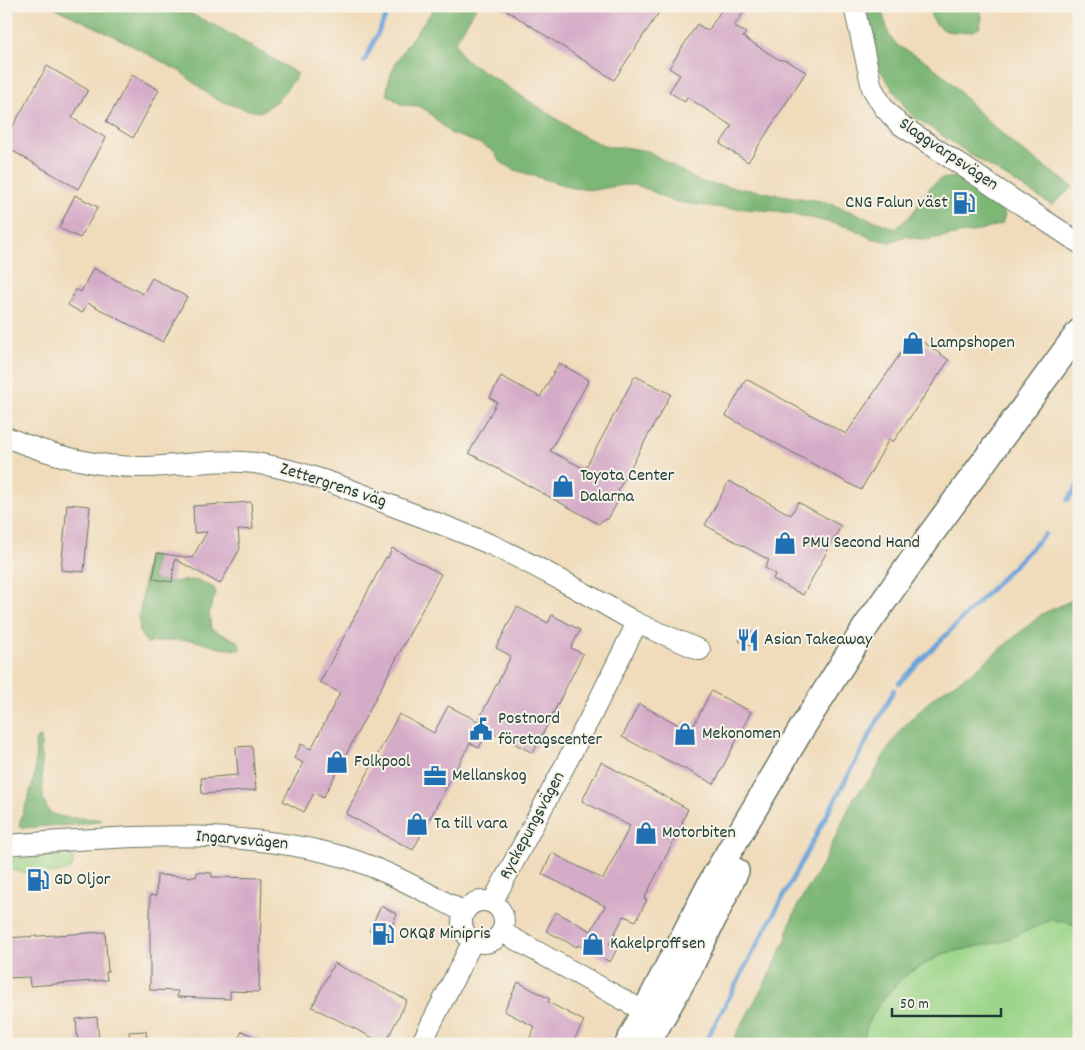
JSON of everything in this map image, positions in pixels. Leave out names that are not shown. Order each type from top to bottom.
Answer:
[{"type":"main road","points":[[648,1044],[652,1016],[714,877],[802,728],[867,625],[1079,332]]},
{"type":"main road","points":[[628,1044],[652,1016]]},
{"type":"street","name":"Slaggvarpsvägen","points":[[854,6],[872,88],[884,108],[899,124],[1079,242]]},
{"type":"street","name":"Zettergrens väg","points":[[6,438],[54,455],[119,466],[146,467],[218,461],[254,463],[294,470],[346,488],[487,543],[578,588],[637,623]]},
{"type":"street","points":[[637,623],[700,650]]},
{"type":"street","name":"Ryckepungsvägen","points":[[492,903],[590,718],[637,623]]},
{"type":"street","name":"Ingarvsvägen","points":[[6,845],[104,838],[168,836],[251,840],[297,846],[329,853],[382,871],[464,912]]},
{"type":"street","points":[[487,901],[492,903],[498,907],[504,918],[502,932],[491,942],[473,941],[464,931],[462,925],[464,912],[476,902],[487,901]]},
{"type":"street","points":[[502,932],[652,1016]]},
{"type":"street","points":[[421,1044],[473,941]]},
{"type":"green space","points":[[51,6],[174,6],[220,28],[298,74],[278,100],[260,112],[248,110],[217,100],[181,72],[120,39]]},
{"type":"green space","points":[[436,6],[477,6],[455,42],[463,58],[583,136],[607,147],[623,147],[648,151],[700,182],[826,202],[896,229],[912,214],[931,186],[940,179],[956,177],[998,205],[1005,215],[1002,224],[983,230],[924,240],[906,236],[890,242],[870,238],[852,228],[777,211],[714,207],[671,201],[636,185],[623,185],[594,190],[573,188],[515,170],[502,163],[493,151],[481,144],[450,133],[426,110],[418,106],[402,105],[387,94],[388,83],[398,59]]},
{"type":"green space","points":[[864,6],[884,6],[883,15],[889,35],[898,46],[927,62],[949,80],[979,113],[1017,147],[1073,187],[1052,205],[910,114],[879,69]]},
{"type":"green space","points":[[934,6],[979,6],[982,17],[980,27],[973,31],[961,32],[943,30],[931,16],[931,10]]},
{"type":"green space","points":[[156,555],[153,579],[172,582],[200,581],[214,588],[216,593],[209,612],[211,629],[239,642],[240,650],[220,648],[192,640],[147,643],[140,634],[139,617],[148,556]]},
{"type":"green space","points":[[1079,597],[1079,926],[1063,921],[1050,920],[1004,941],[945,953],[931,960],[907,974],[886,995],[868,1022],[862,1044],[731,1044],[773,968],[786,940],[790,923],[799,903],[822,865],[854,797],[873,776],[884,755],[903,727],[935,696],[974,671],[1042,614]]},
{"type":"green space","points":[[41,737],[43,799],[49,812],[61,816],[102,820],[75,825],[20,827],[19,824],[34,775],[35,742],[37,738]]},
{"type":"green space","points":[[73,855],[73,866],[59,872],[40,874],[6,868],[6,862],[13,859]]},
{"type":"green space","points":[[1050,920],[1063,921],[1079,926],[1079,1044],[862,1044],[868,1022],[877,1007],[896,983],[907,974],[945,953],[1004,941]]},
{"type":"building","points":[[500,6],[663,6],[614,80]]},
{"type":"building","points":[[724,6],[738,6],[745,10],[734,26],[746,33],[743,37],[778,59],[787,61],[806,72],[748,162],[720,144],[732,126],[687,97],[685,102],[669,92],[680,75],[669,68],[697,24],[708,31]]},
{"type":"building","points":[[47,66],[88,90],[72,118],[106,138],[78,189],[6,147],[6,138]]},
{"type":"building","points":[[132,75],[159,90],[133,138],[106,122]]},
{"type":"building","points":[[75,195],[98,207],[80,238],[59,228]]},
{"type":"building","points":[[93,268],[143,294],[152,278],[187,297],[163,342],[88,303],[82,313],[68,305],[76,289],[81,292]]},
{"type":"building","points":[[913,335],[949,360],[893,442],[889,439],[861,490],[726,416],[746,379],[846,434]]},
{"type":"building","points":[[559,363],[589,380],[550,451],[585,469],[635,376],[671,394],[618,490],[621,496],[608,519],[601,521],[599,524],[469,453],[497,402],[490,398],[501,376],[540,397]]},
{"type":"building","name":"PMU Second Hand","points":[[729,481],[791,515],[798,502],[841,526],[803,595],[773,579],[775,574],[765,568],[769,560],[705,525]]},
{"type":"building","points":[[251,502],[253,529],[238,530],[240,549],[220,584],[175,559],[172,582],[153,579],[157,553],[192,558],[207,532],[194,533],[193,506]]},
{"type":"building","points":[[67,504],[90,506],[84,572],[61,570]]},
{"type":"building","points":[[392,548],[441,574],[323,798],[314,793],[304,812],[283,801],[303,763],[294,758],[301,744],[311,749],[340,693],[320,682]]},
{"type":"building","points":[[517,607],[548,623],[552,615],[580,630],[571,648],[583,654],[533,753],[488,730],[479,748],[470,743],[413,850],[346,814],[399,714],[434,733],[448,706],[478,721],[511,656],[496,648]]},
{"type":"building","name":"Asian Takeaway","points":[[744,630],[755,634],[750,646],[739,641]]},
{"type":"building","points":[[711,691],[751,712],[714,784],[622,737],[639,704],[681,726],[684,721],[694,725]]},
{"type":"building","points":[[252,746],[256,790],[202,794],[201,778],[238,775],[236,747]]},
{"type":"building","points":[[601,762],[688,809],[683,823],[644,899],[647,900],[636,921],[624,916],[609,944],[617,949],[610,962],[546,931],[556,912],[591,931],[605,906],[542,874],[552,853],[603,879],[630,826],[582,801]]},
{"type":"building","points":[[197,872],[212,873],[212,877],[262,878],[259,992],[230,991],[230,999],[177,997],[178,991],[150,990],[150,895],[156,896],[157,875],[196,877]]},
{"type":"building","points":[[381,906],[397,914],[386,939],[369,931]]},
{"type":"building","points":[[105,932],[107,980],[30,986],[29,977],[6,978],[6,938]]},
{"type":"building","points":[[334,963],[407,1000],[385,1044],[312,1007]]},
{"type":"building","points":[[518,982],[550,999],[548,1002],[584,1021],[572,1044],[527,1044],[535,1027],[504,1011]]},
{"type":"building","points":[[97,1017],[99,1044],[78,1044],[76,1019]]},
{"type":"building","points":[[146,1031],[147,1044],[130,1044],[129,1032]]},
{"type":"building","points":[[242,1031],[270,1044],[236,1044]]},
{"type":"waterway","points":[[364,62],[391,6]]},
{"type":"waterway","points":[[1068,500],[1079,483]]},
{"type":"waterway","points":[[899,683],[1045,534]]},
{"type":"waterway","points":[[704,1044],[894,690]]},
{"type":"place","name":"CNG Falun väst","points":[[964,203]]},
{"type":"place","name":"Lampshopen","points":[[913,343]]},
{"type":"place","name":"Toyota Center Dalarna","points":[[563,486]]},
{"type":"place","name":"PMU Second Hand","points":[[785,543]]},
{"type":"place","name":"Asian Takeaway","points":[[748,640]]},
{"type":"place","name":"Postnord företagscenter","points":[[481,729]]},
{"type":"place","name":"Mekonomen","points":[[685,734]]},
{"type":"place","name":"Folkpool","points":[[337,762]]},
{"type":"place","name":"Mellanskog","points":[[435,776]]},
{"type":"place","name":"Ta till vara","points":[[417,824]]},
{"type":"place","name":"Motorbiten","points":[[646,833]]},
{"type":"place","name":"GD Oljor","points":[[38,880]]},
{"type":"place","name":"OKQ8 Minipris","points":[[383,934]]},
{"type":"place","name":"Kakelproffsen","points":[[593,944]]}]
